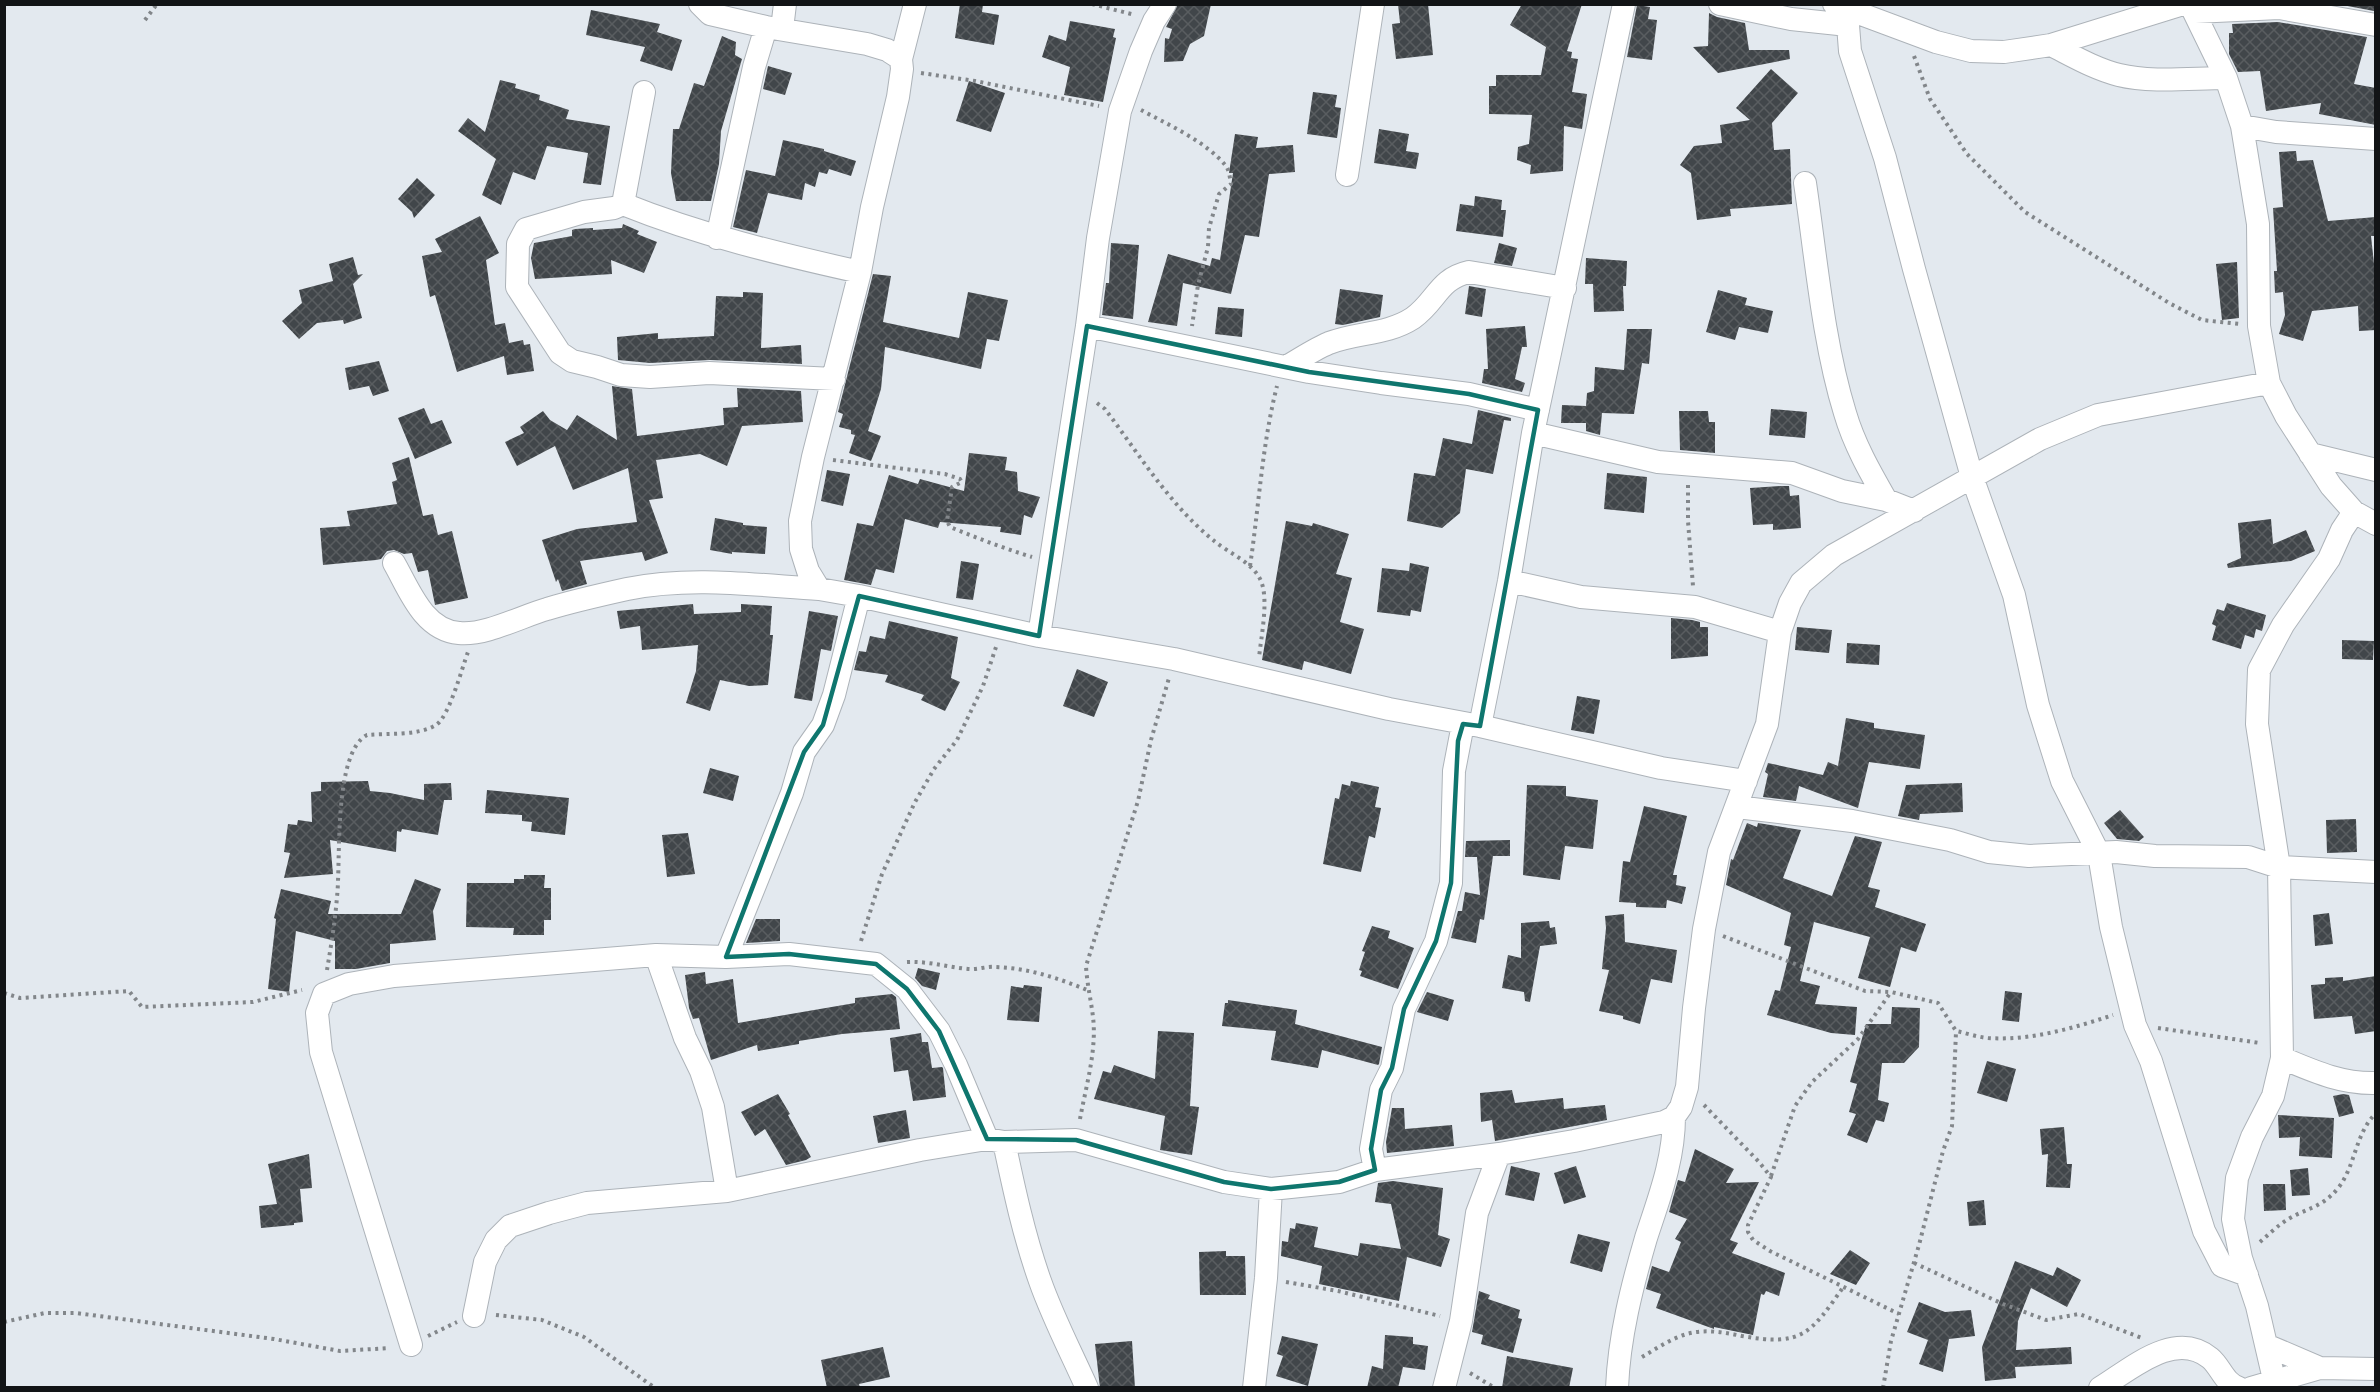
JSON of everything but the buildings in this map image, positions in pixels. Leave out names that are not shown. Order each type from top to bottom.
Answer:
[{"type":"street","points":[[700,4],[710,14],[867,44],[887,50],[902,64]]},
{"type":"street","points":[[717,238],[754,67],[785,4]]},
{"type":"street","points":[[819,589],[808,571],[801,549],[800,521],[813,457],[860,272],[872,207],[898,97],[902,64],[915,4]]},
{"type":"street","points":[[1347,175],[1373,4]]},
{"type":"street","points":[[1375,1170],[1371,1149],[1381,1090],[1392,1068],[1404,1009],[1436,941],[1451,883],[1454,771],[1472,725],[1509,581],[1533,433],[1624,4]]},
{"type":"street","points":[[1720,4],[1791,19],[1841,11],[1971,51],[2004,52],[2051,45],[2189,7],[2279,8],[2376,25]]},
{"type":"street","points":[[2189,7],[2226,78],[2242,126],[2258,224],[2259,326],[2269,383],[2331,486],[2354,512],[2376,524]]},
{"type":"street","points":[[1841,11],[1850,51],[1885,158],[1972,477],[2014,595],[2038,705],[2062,781],[2099,854],[2111,927],[2133,1017],[2151,1061],[2204,1231],[2222,1266],[2244,1266]]},
{"type":"street","points":[[1039,636],[1087,326],[1098,238],[1122,106],[1159,13]]},
{"type":"street","points":[[2051,45],[2093,66],[2120,75],[2161,79],[2226,78]]},
{"type":"street","points":[[623,204],[644,92]]},
{"type":"street","points":[[2242,126],[2276,132],[2376,139]]},
{"type":"street","points":[[1805,183],[1831,353],[1845,414],[1866,464],[1886,500]]},
{"type":"street","points":[[834,379],[709,373],[650,377],[621,375],[572,361],[560,353],[517,287],[518,244],[526,229],[584,212],[614,208],[623,204],[717,238],[860,272]]},
{"type":"street","points":[[1286,366],[1330,343],[1391,330],[1421,311],[1440,288],[1455,275],[1469,272],[1565,288]]},
{"type":"street","points":[[1087,326],[1310,372],[1469,393],[1538,411]]},
{"type":"street","points":[[474,1316],[485,1262],[496,1240],[510,1226],[587,1203],[727,1191],[920,1149],[996,1141],[1076,1140],[1224,1182],[1271,1189],[1339,1182],[1375,1170],[1500,1154],[1664,1122],[1674,1117],[1681,1107],[1687,1087],[1704,929],[1719,852],[1767,724],[1779,632],[1790,603],[1801,583],[1834,555],[2040,439],[2098,415],[2269,383]]},
{"type":"street","points":[[1533,433],[1658,462],[1792,473],[1842,491],[1886,500],[1914,510]]},
{"type":"street","points":[[2310,454],[2376,470]]},
{"type":"street","points":[[2275,1384],[2233,1219],[2237,1178],[2252,1137],[2273,1096],[2282,1052],[2279,867],[2257,724],[2259,670],[2283,625],[2330,559],[2342,530],[2354,512]]},
{"type":"street","points":[[394,563],[424,616],[444,629],[459,633],[476,632],[548,609],[629,589],[691,582],[819,589],[1039,636],[1174,659],[1389,709],[1472,725],[1661,768],[1746,781]]},
{"type":"street","points":[[1509,581],[1581,597],[1695,608],[1779,632]]},
{"type":"street","points":[[726,957],[792,793],[804,752],[823,725],[834,695],[859,596]]},
{"type":"street","points":[[1737,807],[1852,821],[1950,840],[1989,852],[2029,856],[2130,852],[2155,856],[2248,857],[2279,867],[2376,872]]},
{"type":"street","points":[[411,1345],[321,1052],[317,1013],[324,994],[349,984],[394,976],[656,955],[726,957],[789,954],[865,963],[908,989],[939,1031],[996,1141],[1053,1315],[1087,1388]]},
{"type":"street","points":[[656,955],[677,1018],[701,1071],[713,1107],[727,1191]]},
{"type":"street","points":[[2282,1052],[2332,1078],[2376,1083]]},
{"type":"street","points":[[1618,1377],[1631,1291],[1669,1165],[1674,1138],[1674,1117]]},
{"type":"street","points":[[1444,1388],[1461,1321],[1477,1213],[1500,1154]]},
{"type":"street","points":[[1254,1388],[1266,1278],[1271,1189]]},
{"type":"street","points":[[2266,1345],[2320,1368]]},
{"type":"street","points":[[2100,1388],[2152,1355],[2174,1348],[2195,1348],[2212,1359],[2225,1378],[2240,1388]]},
{"type":"street","points":[[2251,1388],[2275,1384],[2320,1368],[2376,1369]]},
{"type":"path","points":[[145,20],[157,4]]},
{"type":"path","points":[[1092,4],[1159,13]]},
{"type":"path","points":[[1906,32],[1930,99],[1967,154],[2025,212],[2103,263],[2202,320],[2259,326]]},
{"type":"path","points":[[902,64],[1018,89],[1122,106],[1171,125],[1209,151],[1227,167],[1231,184],[1219,194],[1209,228],[1209,247],[1198,285],[1189,347]]},
{"type":"path","points":[[1250,566],[1260,503],[1267,430],[1276,387],[1286,366]]},
{"type":"path","points":[[1076,386],[1105,409],[1189,519],[1214,541],[1250,566],[1261,580],[1265,594],[1258,677]]},
{"type":"path","points":[[813,457],[945,474],[957,478],[962,482],[952,487],[947,520],[950,527],[992,545],[1050,562]]},
{"type":"path","points":[[1689,464],[1688,521],[1695,608]]},
{"type":"path","points":[[1003,628],[983,686],[957,740],[934,769],[915,802],[882,874],[865,963],[919,962],[970,969],[995,967],[1018,969],[1052,975],[1087,990]]},
{"type":"path","points":[[4,993],[20,998],[129,990],[142,1007],[253,1002],[302,990],[324,994],[338,896],[341,795],[353,748],[360,739],[368,735],[424,730],[439,724],[476,632]]},
{"type":"path","points":[[1076,1140],[1092,1046],[1093,1018],[1087,990],[1086,966],[1138,801],[1151,740],[1174,659]]},
{"type":"path","points":[[1704,929],[1865,992],[1892,992],[1938,1003],[1956,1031],[1952,1126],[1943,1151],[1891,1341],[1883,1388]]},
{"type":"path","points":[[1892,992],[1858,1039],[1812,1082],[1795,1106],[1771,1177],[1748,1232],[1754,1240],[1770,1251],[1899,1314]]},
{"type":"path","points":[[1956,1031],[1989,1038],[2021,1036],[2133,1017],[2282,1052]]},
{"type":"path","points":[[1687,1087],[1771,1177]]},
{"type":"path","points":[[2244,1266],[2281,1223],[2324,1203],[2337,1188],[2349,1172],[2360,1134],[2376,1113]]},
{"type":"path","points":[[1914,1263],[2003,1304],[2046,1320],[2079,1314],[2174,1348]]},
{"type":"path","points":[[1266,1278],[1338,1291],[1461,1321]]},
{"type":"path","points":[[1618,1377],[1637,1360],[1679,1336],[1696,1332],[1716,1331],[1759,1339],[1786,1340],[1806,1333],[1822,1317],[1844,1286]]},
{"type":"path","points":[[4,1322],[45,1313],[76,1313],[274,1339],[340,1351],[378,1350],[411,1345],[444,1327],[474,1316],[501,1315],[542,1320],[584,1337],[655,1388]]},
{"type":"path","points":[[1451,1362],[1495,1388]]},
{"type":"highlighted area","points":[[1087,326],[1309,372],[1469,394],[1538,410],[1480,726],[1463,724],[1458,741],[1451,883],[1436,941],[1404,1009],[1392,1068],[1381,1090],[1371,1149],[1375,1170],[1339,1182],[1271,1189],[1224,1182],[1076,1140],[987,1139],[939,1031],[907,989],[876,964],[789,954],[726,957],[804,752],[823,725],[859,596],[1039,636]]}]
